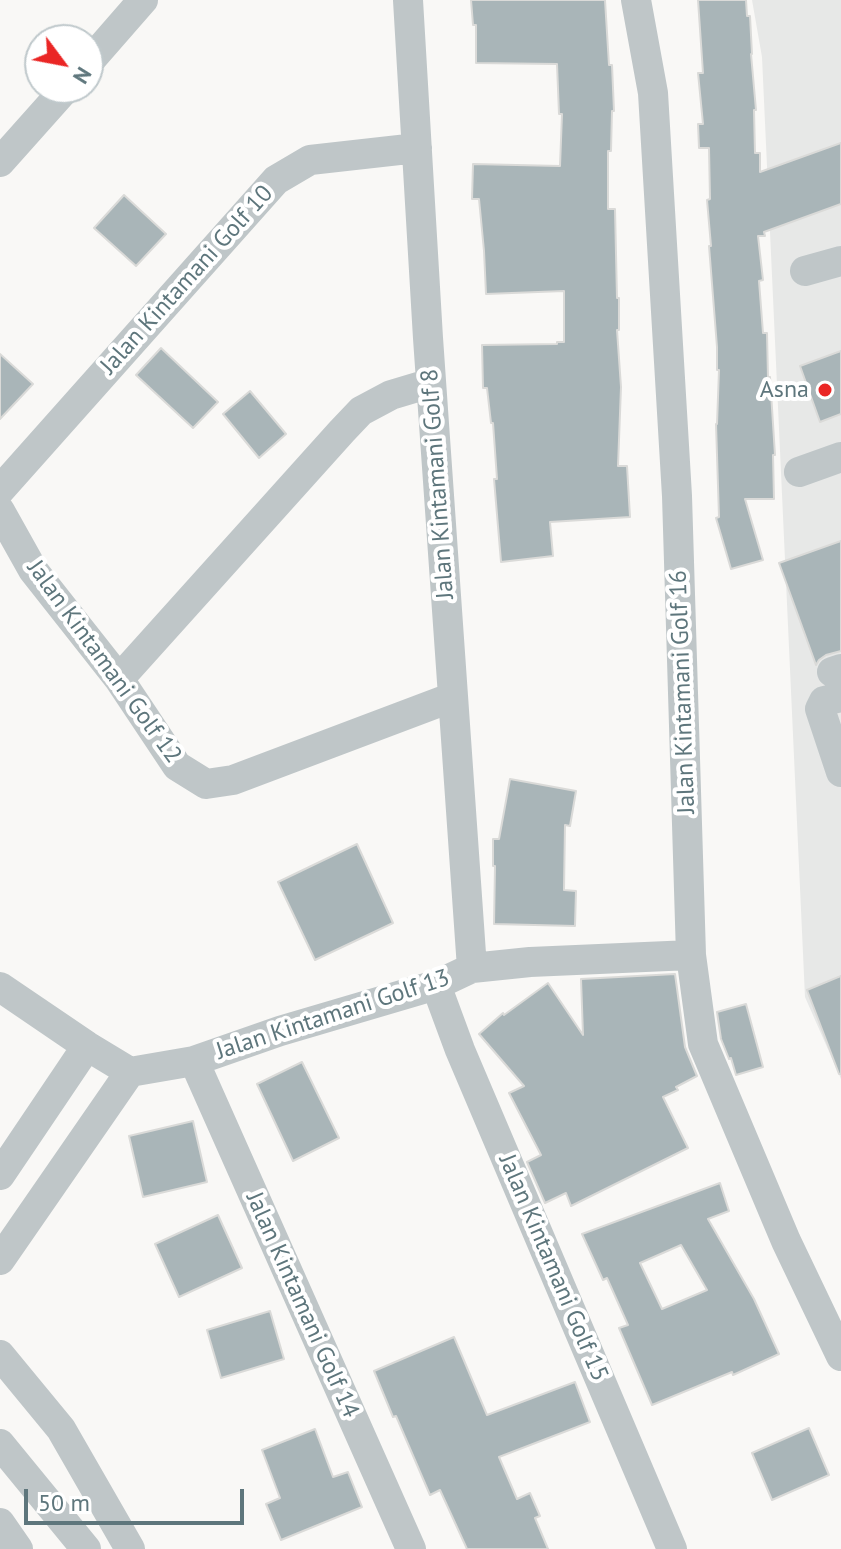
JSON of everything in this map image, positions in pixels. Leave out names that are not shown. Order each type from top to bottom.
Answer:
[{"type":"street","points":[[104,45],[143,0]]},
{"type":"street","name":"Jalan Kintamani Golf 8","points":[[408,0],[472,968]]},
{"type":"street","name":"Jalan Kintamani Golf 16","points":[[636,0],[653,93],[677,496],[691,955],[703,1044],[786,1241],[841,1356]]},
{"type":"street","points":[[0,162],[52,104]]},
{"type":"street","name":"Jalan Kintamani Golf 10","points":[[0,490],[276,180],[310,160],[417,148]]},
{"type":"street","points":[[805,271],[841,261]]},
{"type":"street","points":[[119,679],[361,411],[391,395],[431,383]]},
{"type":"street","points":[[799,472],[841,457]]},
{"type":"street","name":"Jalan Kintamani Golf 12","points":[[0,511],[33,570],[119,679],[177,766],[206,784],[233,780],[453,697]]},
{"type":"street","points":[[838,679],[820,709],[841,772]]},
{"type":"street","name":"Jalan Kintamani Golf 13","points":[[130,1072],[194,1061],[280,1031],[436,985],[472,968],[530,962],[691,955]]},
{"type":"street","name":"Jalan Kintamani Golf 15","points":[[436,985],[460,1050],[672,1549]]},
{"type":"street","points":[[0,987],[130,1072],[0,1260]]},
{"type":"street","points":[[0,1175],[87,1046]]},
{"type":"street","name":"Jalan Kintamani Golf 14","points":[[194,1061],[411,1549]]},
{"type":"street","points":[[0,1355],[61,1429],[130,1549]]},
{"type":"street","points":[[0,1444],[86,1549]]},
{"type":"street","points":[[0,1523],[18,1549]]},
{"type":"shaded area","points":[[752,0],[841,0],[841,1079],[805,997],[762,57]]},
{"type":"building","points":[[471,0],[605,0],[609,65],[612,65],[614,111],[611,151],[608,151],[608,209],[615,209],[619,298],[617,330],[621,387],[618,466],[627,466],[630,517],[550,522],[553,556],[501,562],[493,423],[487,388],[483,388],[482,345],[564,342],[564,291],[486,294],[479,199],[472,199],[473,164],[560,166],[562,114],[559,114],[557,64],[476,63],[476,25],[473,25]]},
{"type":"building","points":[[698,0],[746,0],[747,16],[750,16],[756,110],[755,153],[760,153],[760,172],[841,143],[841,204],[764,232],[765,236],[758,236],[763,280],[759,281],[763,333],[767,333],[775,455],[774,499],[745,499],[763,560],[731,569],[716,518],[719,517],[716,424],[719,370],[709,246],[709,148],[699,148],[698,124],[703,124],[698,73],[703,73]]},
{"type":"building","points":[[124,195],[166,234],[136,266],[94,228]]},
{"type":"building","points":[[161,348],[218,402],[193,428],[136,375]]},
{"type":"building","name":"Asna","points":[[841,351],[841,414],[820,422],[800,366]]},
{"type":"building","points":[[0,354],[33,384],[0,419]]},
{"type":"building","points":[[250,391],[286,434],[259,458],[223,414]]},
{"type":"building","points":[[841,541],[841,651],[826,655],[816,665],[779,563]]},
{"type":"building","points":[[510,779],[576,791],[570,826],[565,825],[564,890],[576,891],[575,926],[494,924],[493,839],[499,839]]},
{"type":"building","points":[[357,844],[393,923],[315,960],[278,882]]},
{"type":"building","points":[[675,974],[685,1047],[697,1076],[663,1097],[688,1148],[571,1206],[566,1193],[545,1203],[527,1162],[541,1155],[509,1093],[524,1086],[479,1034],[503,1013],[548,983],[583,1035],[581,979]]},
{"type":"building","points":[[841,976],[841,1074],[839,1074],[807,990]]},
{"type":"building","points":[[746,1004],[763,1067],[736,1075],[721,1039],[717,1012]]},
{"type":"building","points":[[302,1062],[339,1138],[293,1161],[257,1084]]},
{"type":"building","points":[[193,1121],[207,1182],[143,1197],[129,1136]]},
{"type":"building","points":[[720,1183],[729,1211],[708,1219],[754,1299],[779,1354],[652,1405],[619,1328],[628,1325],[607,1278],[603,1280],[582,1234]],"holes":[[[681,1245],[707,1290],[662,1309],[640,1263]]]},
{"type":"building","points":[[218,1215],[242,1268],[179,1297],[155,1244]]},
{"type":"building","points":[[270,1311],[284,1359],[221,1378],[207,1330]]},
{"type":"building","points":[[454,1337],[487,1415],[575,1382],[590,1422],[499,1457],[517,1499],[530,1493],[540,1516],[535,1518],[548,1549],[467,1549],[440,1490],[430,1495],[396,1416],[393,1417],[374,1371]]},
{"type":"building","points":[[809,1428],[829,1475],[772,1500],[752,1453]]},
{"type":"building","points":[[315,1429],[333,1477],[348,1472],[362,1507],[281,1540],[266,1504],[280,1498],[262,1450]]},
{"type":"place","name":"Asna","points":[[825,390]]}]
